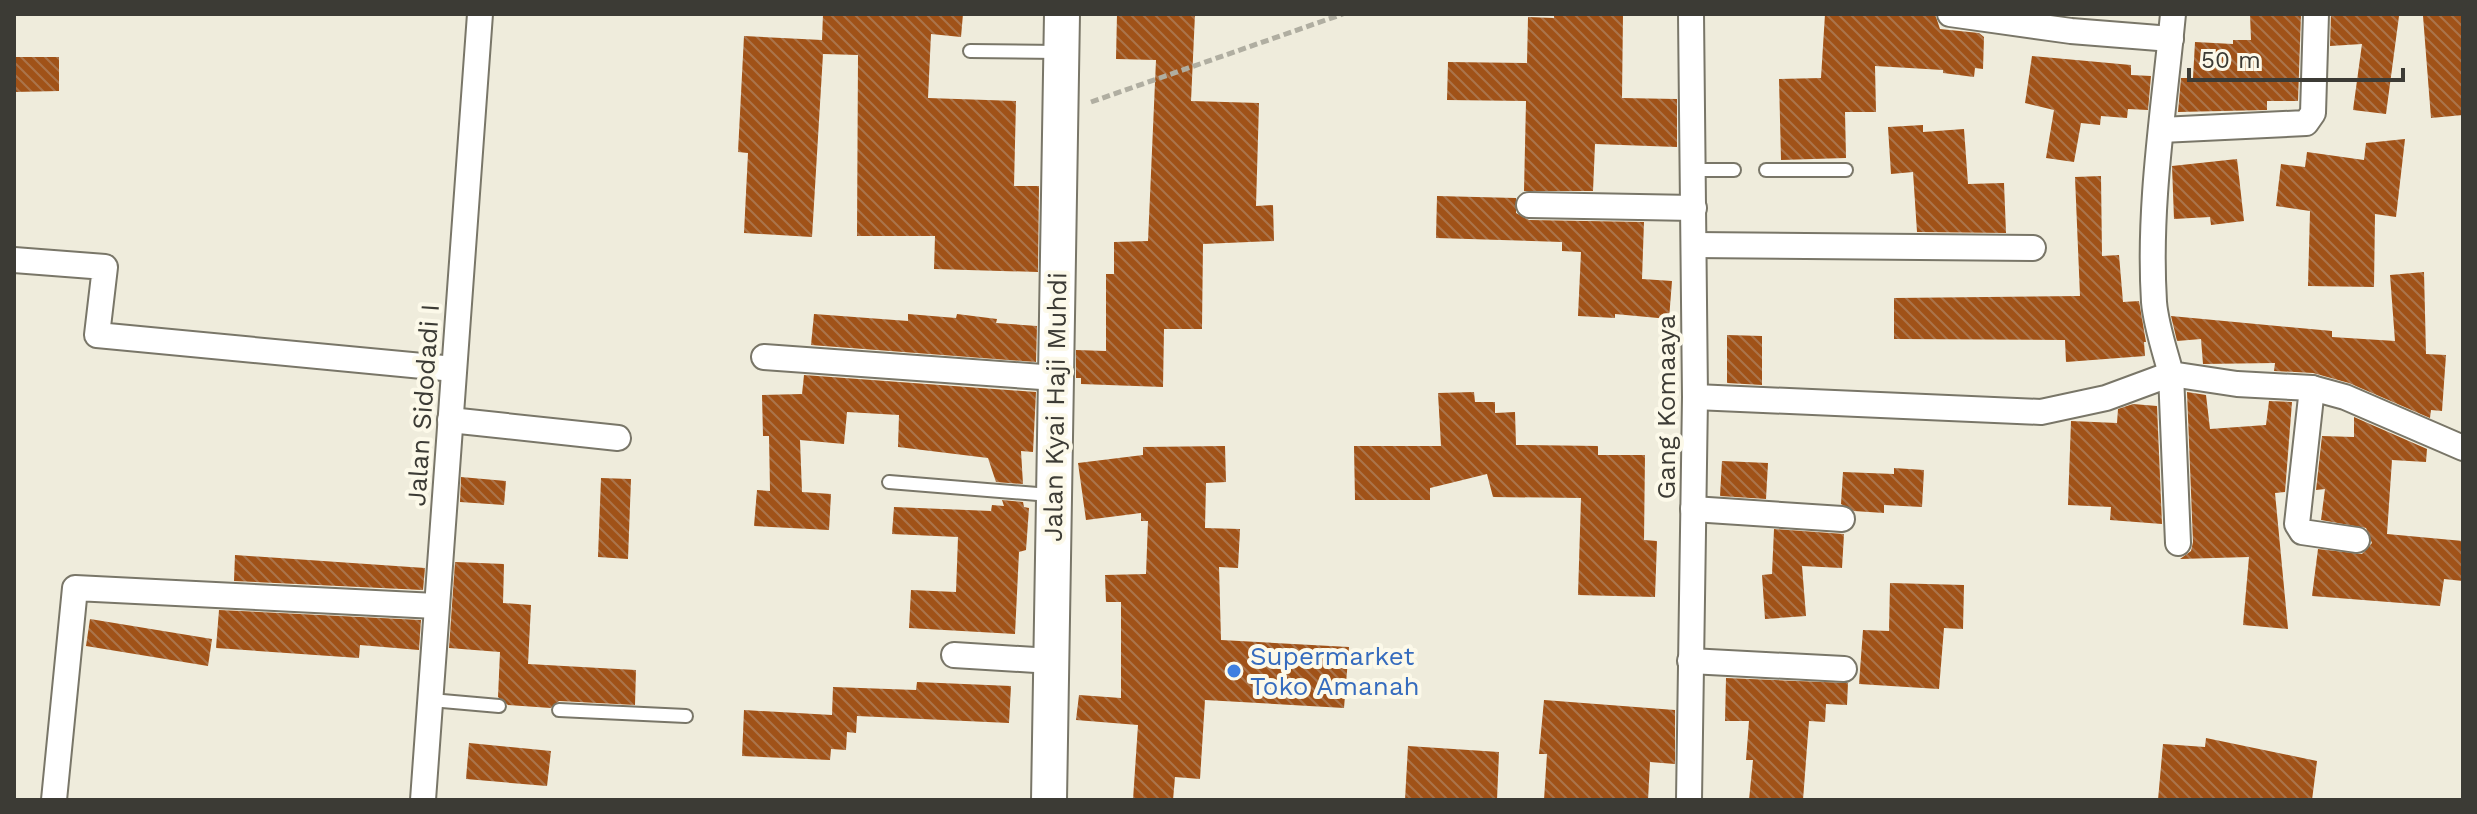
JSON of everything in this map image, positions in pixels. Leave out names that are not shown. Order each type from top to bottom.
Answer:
[{"type":"street","name":"Jalan Sidodadi I","points":[[423,800],[480,14]]},
{"type":"street","name":"Jalan Kyai Haji Muhdi","points":[[1049,800],[1062,14]]},
{"type":"street","name":"Gang Komaaya","points":[[1689,800],[1695,397],[1691,14]]},
{"type":"street","points":[[1950,14],[2043,28],[2171,39]]},
{"type":"street","points":[[2173,14],[2154,177],[2154,305],[2171,374],[2178,543]]},
{"type":"street","points":[[2161,130],[2306,123],[2313,113],[2316,14]]},
{"type":"street","points":[[1529,205],[1694,208]]},
{"type":"street","points":[[1694,245],[2033,248]]},
{"type":"street","points":[[14,260],[105,267],[97,335],[454,369]]},
{"type":"street","points":[[764,357],[1056,378]]},
{"type":"street","points":[[1695,397],[2041,412],[2106,398],[2171,374],[2237,384],[2312,388],[2345,397],[2463,448]]},
{"type":"street","points":[[2312,388],[2297,524],[2302,532],[2357,540]]},
{"type":"street","points":[[450,420],[618,438]]},
{"type":"street","points":[[1693,509],[1842,519]]},
{"type":"street","points":[[54,800],[75,588],[436,606]]},
{"type":"street","points":[[954,655],[1051,661]]},
{"type":"street","points":[[1690,661],[1844,669]]},
{"type":"lane","points":[[970,51],[1061,52]]},
{"type":"lane","points":[[1694,170],[1734,170]]},
{"type":"lane","points":[[1766,170],[1846,170]]},
{"type":"lane","points":[[889,482],[1054,496]]},
{"type":"lane","points":[[431,700],[499,706]]},
{"type":"lane","points":[[559,710],[686,716]]},
{"type":"path","points":[[1060,113],[1343,14]]},
{"type":"building","points":[[823,14],[963,14],[961,37],[931,34],[928,98],[1016,101],[1014,186],[1039,186],[1038,272],[934,269],[935,236],[857,236],[858,55],[823,54],[812,237],[744,233],[748,153],[738,152],[744,36],[822,40]]},
{"type":"building","points":[[1117,14],[1195,14],[1191,101],[1259,103],[1256,206],[1273,205],[1274,241],[1203,244],[1202,329],[1164,329],[1163,387],[1081,384],[1081,378],[1076,378],[1076,350],[1106,351],[1106,274],[1114,274],[1114,242],[1148,241],[1156,60],[1116,59]]},
{"type":"building","points":[[1554,14],[1623,14],[1622,98],[1677,99],[1677,147],[1595,144],[1593,191],[1524,191],[1526,101],[1447,100],[1448,62],[1527,63],[1528,17],[1554,18]]},
{"type":"building","points":[[1825,14],[1935,14],[1940,29],[1979,33],[1984,37],[1983,69],[1975,68],[1974,77],[1943,73],[1943,70],[1875,66],[1876,112],[1845,112],[1846,158],[1781,160],[1779,79],[1821,78]]},
{"type":"building","points":[[2250,14],[2301,14],[2298,101],[2267,101],[2267,110],[2178,112],[2181,78],[2193,78],[2195,42],[2233,44],[2233,40],[2251,40]]},
{"type":"building","points":[[2331,14],[2399,16],[2386,114],[2353,110],[2362,44],[2330,46]]},
{"type":"building","points":[[2423,16],[2463,16],[2463,115],[2431,118]]},
{"type":"building","points":[[2032,56],[2131,65],[2131,75],[2151,76],[2148,110],[2128,109],[2127,118],[2101,116],[2100,125],[2081,123],[2074,162],[2046,158],[2054,110],[2025,103]]},
{"type":"building","points":[[14,57],[59,57],[59,91],[14,92]]},
{"type":"building","points":[[1923,125],[1923,132],[1964,129],[1968,184],[2004,183],[2006,233],[1917,232],[1913,172],[1891,174],[1888,127]]},
{"type":"building","points":[[2405,139],[2396,217],[2375,214],[2374,287],[2308,286],[2310,211],[2276,206],[2281,164],[2305,167],[2307,152],[2364,160],[2366,143]]},
{"type":"building","points":[[2237,159],[2244,221],[2211,225],[2210,217],[2174,219],[2172,166]]},
{"type":"building","points":[[2101,176],[2102,256],[2119,255],[2123,302],[2139,301],[2146,342],[2145,356],[2066,362],[2065,340],[1894,339],[1894,298],[2080,296],[2075,177]]},
{"type":"building","points":[[1437,196],[1516,198],[1516,213],[1529,220],[1644,222],[1642,279],[1672,281],[1669,319],[1615,314],[1615,318],[1578,316],[1581,252],[1562,251],[1562,242],[1436,238]]},
{"type":"building","points":[[2424,272],[2426,354],[2446,355],[2442,411],[2431,410],[2430,418],[2349,383],[2313,373],[2274,371],[2275,363],[2203,364],[2201,339],[2177,341],[2171,316],[2332,331],[2332,337],[2395,341],[2390,275]]},
{"type":"building","points":[[814,314],[908,321],[908,314],[956,318],[957,314],[997,319],[996,323],[1037,326],[1036,362],[811,345]]},
{"type":"building","points":[[1727,335],[1762,336],[1762,385],[1727,383]]},
{"type":"building","points":[[804,375],[1036,392],[1033,452],[1021,451],[1023,484],[996,482],[988,458],[898,447],[899,415],[847,412],[844,444],[800,440],[802,492],[831,494],[829,530],[754,526],[757,490],[770,491],[769,436],[763,436],[762,395],[802,394]]},
{"type":"building","points":[[1474,392],[1475,402],[1495,402],[1495,413],[1515,412],[1516,445],[1598,446],[1598,455],[1645,455],[1644,540],[1657,541],[1655,597],[1578,595],[1581,498],[1493,497],[1487,474],[1430,488],[1430,500],[1355,500],[1354,446],[1441,446],[1438,393]]},
{"type":"building","points":[[2187,392],[2206,395],[2210,429],[2266,425],[2269,401],[2292,402],[2285,492],[2275,493],[2288,629],[2243,625],[2249,557],[2180,559],[2191,551],[2193,542]]},
{"type":"building","points":[[2133,404],[2157,406],[2162,524],[2110,520],[2111,507],[2068,505],[2071,421],[2117,423],[2118,409]]},
{"type":"building","points":[[2354,417],[2427,449],[2426,462],[2392,460],[2387,534],[2463,541],[2463,581],[2444,579],[2440,606],[2312,596],[2318,549],[2362,554],[2372,543],[2366,528],[2321,520],[2325,489],[2316,490],[2322,436],[2354,437]]},
{"type":"building","points":[[1225,446],[1226,482],[1206,483],[1205,528],[1240,529],[1238,568],[1219,567],[1221,640],[1349,647],[1344,708],[1205,700],[1200,779],[1175,777],[1173,800],[1133,800],[1138,725],[1076,720],[1079,695],[1121,698],[1121,602],[1106,602],[1105,575],[1146,574],[1148,521],[1141,521],[1141,513],[1086,520],[1078,463],[1143,455],[1143,447]]},
{"type":"building","points":[[1722,461],[1768,463],[1766,499],[1720,496]]},
{"type":"building","points":[[1894,468],[1924,470],[1922,507],[1884,505],[1884,513],[1854,511],[1841,504],[1843,472],[1894,474]]},
{"type":"building","points":[[461,477],[506,481],[504,505],[460,502]]},
{"type":"building","points":[[601,478],[631,479],[628,559],[598,557]]},
{"type":"building","points":[[1002,500],[1023,502],[1024,507],[1029,508],[1026,550],[1019,552],[1015,634],[909,628],[911,590],[956,592],[958,537],[892,534],[894,507],[991,511],[992,505],[1004,506]]},
{"type":"building","points":[[1774,529],[1844,534],[1842,568],[1802,566],[1806,616],[1765,619],[1762,575],[1772,574]]},
{"type":"building","points":[[235,555],[425,568],[423,590],[234,581]]},
{"type":"building","points":[[455,562],[504,564],[503,603],[531,605],[528,664],[636,670],[635,705],[559,701],[551,708],[508,705],[498,697],[500,652],[449,648]]},
{"type":"building","points":[[1890,583],[1964,585],[1963,629],[1944,628],[1939,689],[1859,684],[1863,630],[1889,631]]},
{"type":"building","points":[[219,610],[421,620],[419,650],[360,645],[359,658],[216,648]]},
{"type":"building","points":[[90,619],[212,639],[208,666],[86,646]]},
{"type":"building","points":[[1726,678],[1848,683],[1847,705],[1826,704],[1825,722],[1809,721],[1803,800],[1749,800],[1753,760],[1746,760],[1749,721],[1725,721]]},
{"type":"building","points":[[917,682],[1011,686],[1009,723],[857,716],[856,733],[847,732],[846,750],[831,749],[830,760],[742,756],[744,710],[832,715],[833,687],[916,690]]},
{"type":"building","points":[[1544,700],[1675,710],[1675,764],[1650,762],[1648,800],[1544,800],[1547,754],[1539,754]]},
{"type":"building","points":[[2206,738],[2317,761],[2312,800],[2158,800],[2163,744],[2205,747]]},
{"type":"building","points":[[469,743],[551,751],[547,786],[466,779]]},
{"type":"building","points":[[1408,746],[1499,752],[1497,800],[1405,800]]},
{"type":"place","name":"Supermarket Toko Amanah","points":[[1234,671]]}]
